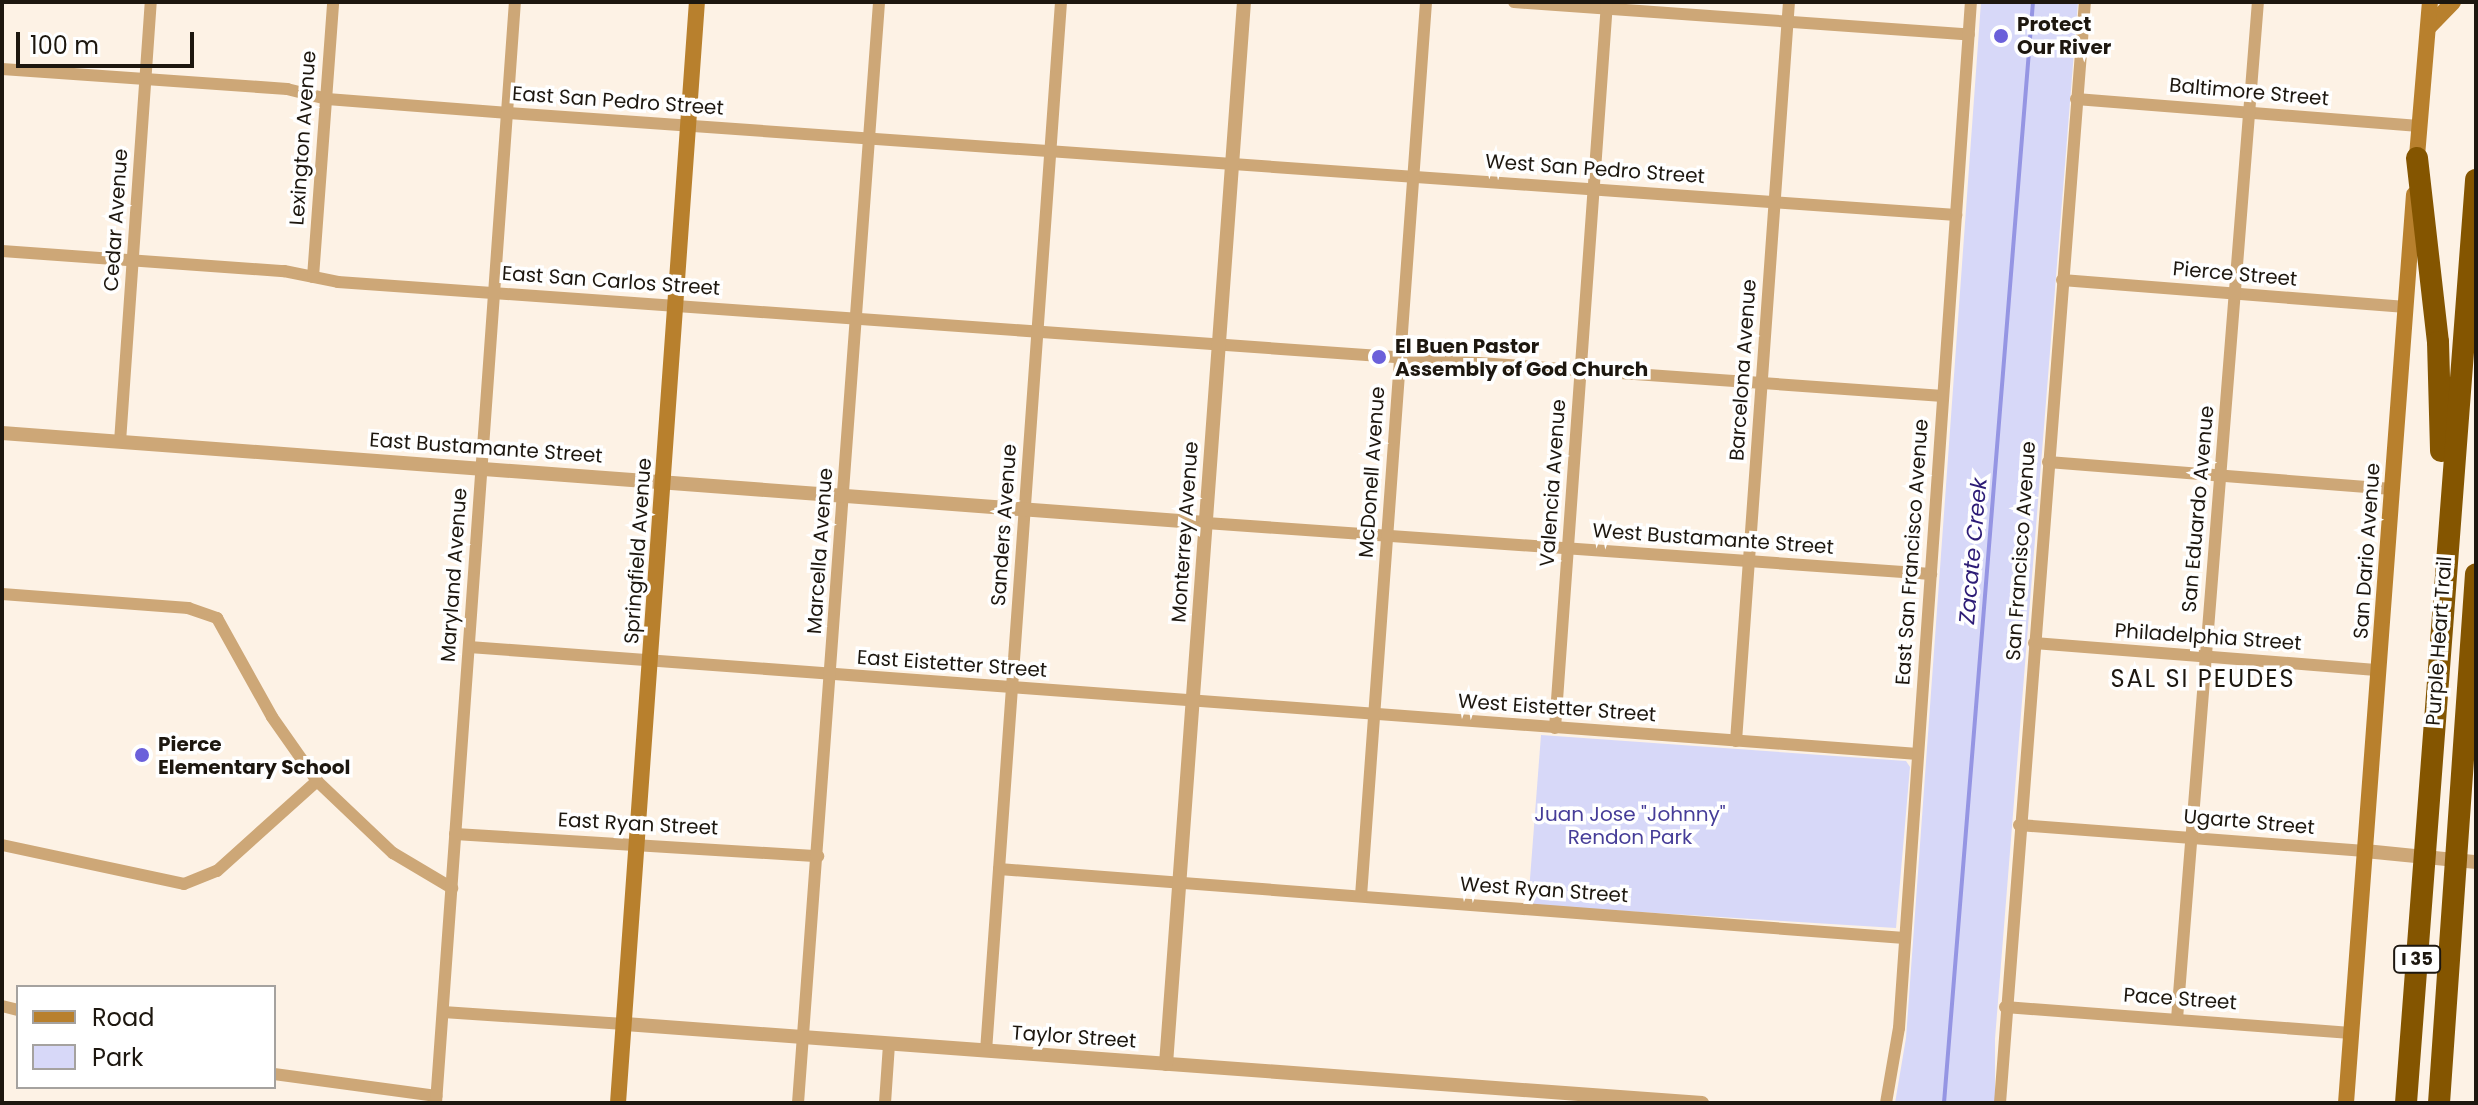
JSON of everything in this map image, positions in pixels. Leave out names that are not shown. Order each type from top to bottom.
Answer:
[{"type":"highway","points":[[2417,158],[2438,342],[2440,607]]},
{"type":"highway","name":"Purple Heart Trail","points":[[2406,1103],[2440,607],[2476,180]]},
{"type":"highway","name":"Purple Heart Trail","points":[[2439,1103],[2466,762],[2476,574]]},
{"type":"highway","points":[[2466,762],[2476,735]]},
{"type":"main road","name":"Springfield Avenue","points":[[618,1103],[697,2]]},
{"type":"main road","name":"San Dario Avenue","points":[[2346,1103],[2430,2]]},
{"type":"main road","points":[[2428,28],[2453,2]]},
{"type":"street","name":"Cedar Avenue","points":[[120,442],[151,2]]},
{"type":"street","name":"Lexington Avenue","points":[[313,277],[333,2]]},
{"type":"street","name":"Maryland Avenue","points":[[436,1100],[515,2]]},
{"type":"street","name":"Marcella Avenue","points":[[798,1103],[879,2]]},
{"type":"street","name":"Sanders Avenue","points":[[986,1051],[1061,2]]},
{"type":"street","name":"Monterrey Avenue","points":[[1166,1064],[1244,2]]},
{"type":"street","name":"McDonell Avenue","points":[[1361,896],[1426,2]]},
{"type":"street","points":[[1514,2],[1607,5],[1969,35]]},
{"type":"street","name":"Barcelona Avenue","points":[[1736,741],[1789,2]]},
{"type":"street","name":"East San Francisco Avenue","points":[[1886,1103],[1899,1028],[1971,2]]},
{"type":"street","name":"San Francisco Avenue","points":[[2000,1103],[2019,825],[2085,2]]},
{"type":"street","name":"San Eduardo Avenue","points":[[2177,1019],[2258,2]]},
{"type":"street","name":"Valencia Avenue","points":[[1555,728],[1607,5]]},
{"type":"street","name":"East San Pedro Street","points":[[2,69],[287,89],[327,99],[508,113],[1232,163]]},
{"type":"street","name":"Baltimore Street","points":[[2076,99],[2419,126]]},
{"type":"street","name":"West San Pedro Street","points":[[1232,163],[1956,215]]},
{"type":"street","name":"East San Carlos Street","points":[[2,251],[494,293],[1943,396]]},
{"type":"street","name":"Pierce Street","points":[[2062,280],[2406,307]]},
{"type":"street","name":"East Bustamante Street","points":[[2,433],[1206,523]]},
{"type":"street","points":[[2048,462],[2392,489]]},
{"type":"street","name":"West Bustamante Street","points":[[1206,523],[1931,574]]},
{"type":"street","points":[[2,594],[188,608],[217,618],[272,717],[317,781],[393,853],[452,888]]},
{"type":"street","name":"Philadelphia Street","points":[[2034,643],[2379,670]]},
{"type":"street","name":"East Eistetter Street","points":[[469,647],[1193,701]]},
{"type":"street","name":"West Eistetter Street","points":[[1193,701],[1918,754]]},
{"type":"street","points":[[2,845],[184,884],[217,871],[317,781]]},
{"type":"street","name":"Ugarte Street","points":[[2019,825],[2476,862]]},
{"type":"street","name":"East Ryan Street","points":[[455,834],[818,856]]},
{"type":"street","points":[[999,869],[1180,882]]},
{"type":"street","name":"West Ryan Street","points":[[1180,882],[1904,938]]},
{"type":"street","name":"Pace Street","points":[[2005,1007],[2351,1033]]},
{"type":"street","name":"Taylor Street","points":[[443,1012],[1637,1101],[1702,1103]]},
{"type":"street","points":[[885,1103],[889,1044]]},
{"type":"street","points":[[276,1074],[436,1100]]},
{"type":"green space","points":[[1981,2],[2078,2],[1995,1039],[1995,1103],[1895,1103],[1906,1038]]},
{"type":"green space","name":"Juan Jose \"Johnny\" Rendon Park","points":[[1541,735],[1906,761],[1910,767],[1896,928],[1528,905]]},
{"type":"waterway","name":"Zacate Creek","points":[[1944,1103],[2033,2]]},
{"type":"place","name":"Protect Our River","points":[[2001,36]]},
{"type":"place","name":"El Buen Pastor Assembly of God Church","points":[[1379,357]]},
{"type":"place","name":"Pierce Elementary School","points":[[142,755]]},
{"type":"district","name":"SAL SI PEUDES","points":[[2203,679]]}]
